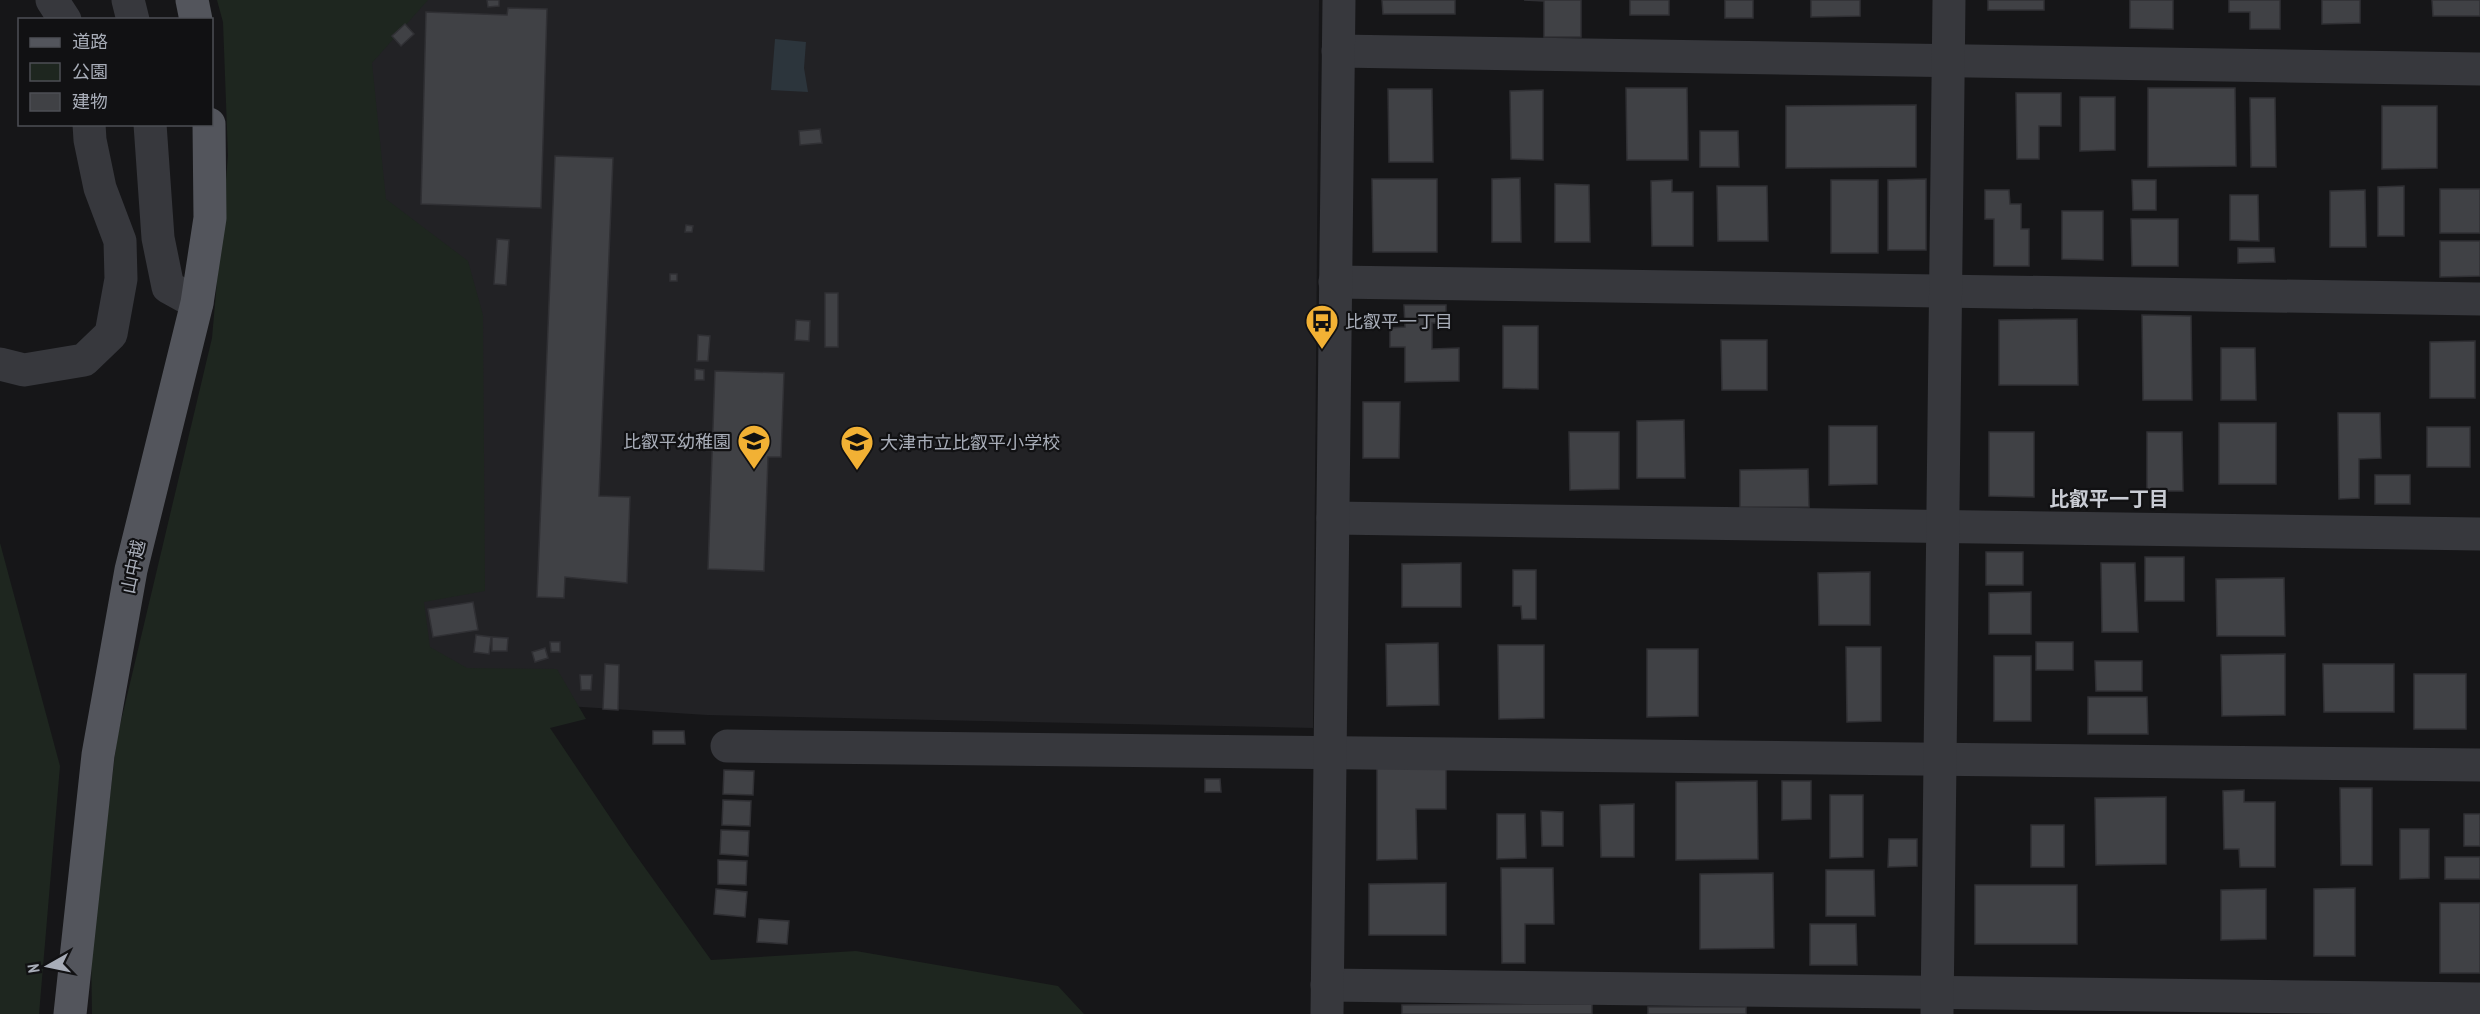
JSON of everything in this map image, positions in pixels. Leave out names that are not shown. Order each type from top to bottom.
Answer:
[{"type":"main road","points":[[192,0],[196,18]]},
{"type":"main road","name":"山中越","points":[[70,1014],[98,755],[129,581],[197,303],[210,218],[209,126]]},
{"type":"street","points":[[52,0],[63,18]]},
{"type":"street","points":[[128,0],[132,18]]},
{"type":"street","points":[[1339,0],[1327,1000],[1937,1003],[2480,999]]},
{"type":"street","points":[[1937,1003],[1949,0]]},
{"type":"street","points":[[1338,51],[2480,69]]},
{"type":"street","points":[[0,364],[24,370],[84,360],[111,334],[121,279],[120,241],[100,188],[89,126]]},
{"type":"street","points":[[150,126],[158,238],[168,287],[197,303]]},
{"type":"street","points":[[120,241],[158,238]]},
{"type":"street","points":[[1335,282],[2480,299]]},
{"type":"street","points":[[1333,518],[2480,534]]},
{"type":"street","points":[[728,746],[2480,765]]},
{"type":"shaded area","name":"大津市立比叡平小学校","points":[[394,0],[1319,0],[1313,728],[707,715],[428,697],[350,50]]},
{"type":"shaded area","points":[[775,39],[806,42],[804,68],[808,92],[771,90]]},
{"type":"green space","points":[[217,0],[428,0],[372,63],[386,199],[468,261],[483,315],[485,591],[424,602],[430,647],[467,668],[557,669],[586,719],[550,728],[630,847],[711,960],[856,951],[1058,986],[1084,1014],[92,1014],[91,950],[117,738],[212,338],[228,156],[223,22]]},
{"type":"green space","points":[[0,543],[60,766],[39,1014],[0,1014]]},
{"type":"building","points":[[487,0],[499,0],[499,6],[488,7]]},
{"type":"building","points":[[1382,0],[1455,0],[1455,14],[1383,14]]},
{"type":"building","points":[[1524,0],[1581,0],[1581,37],[1544,37],[1544,1]]},
{"type":"building","points":[[1630,0],[1669,0],[1669,15],[1630,15]]},
{"type":"building","points":[[1725,0],[1753,0],[1753,18],[1725,18]]},
{"type":"building","points":[[1811,0],[1860,0],[1860,16],[1811,17]]},
{"type":"building","points":[[1988,0],[2044,0],[2044,10],[1988,10]]},
{"type":"building","points":[[2130,0],[2173,0],[2173,29],[2130,28]]},
{"type":"building","points":[[2229,0],[2280,0],[2280,29],[2250,29],[2250,12],[2229,12]]},
{"type":"building","points":[[2322,0],[2360,0],[2360,23],[2322,24]]},
{"type":"building","points":[[2432,0],[2480,0],[2480,16],[2433,16]]},
{"type":"building","points":[[508,8],[547,9],[541,208],[421,204],[426,12],[507,15]]},
{"type":"building","points":[[405,24],[414,34],[401,46],[392,36]]},
{"type":"building","points":[[1626,88],[1687,88],[1688,160],[1627,160]]},
{"type":"building","points":[[2148,88],[2235,88],[2236,166],[2148,167]]},
{"type":"building","points":[[1388,89],[1432,89],[1433,162],[1389,162]]},
{"type":"building","points":[[1543,90],[1543,160],[1511,159],[1510,91]]},
{"type":"building","points":[[2016,93],[2061,93],[2061,126],[2039,126],[2039,159],[2017,159]]},
{"type":"building","points":[[2080,97],[2115,97],[2115,150],[2080,151]]},
{"type":"building","points":[[2250,98],[2275,98],[2276,167],[2251,167]]},
{"type":"building","points":[[1916,105],[1916,167],[1786,168],[1786,106]]},
{"type":"building","points":[[2382,106],[2437,106],[2437,168],[2382,169]]},
{"type":"building","points":[[820,129],[822,143],[800,145],[799,131]]},
{"type":"building","points":[[1700,131],[1738,131],[1739,167],[1700,167]]},
{"type":"building","points":[[555,156],[613,158],[599,496],[630,497],[627,583],[565,577],[564,598],[537,597]]},
{"type":"building","points":[[1520,178],[1521,242],[1492,242],[1492,179]]},
{"type":"building","points":[[1372,179],[1437,179],[1437,252],[1373,252]]},
{"type":"building","points":[[1926,179],[1926,250],[1888,250],[1888,180]]},
{"type":"building","points":[[1672,180],[1672,192],[1693,192],[1693,246],[1652,246],[1651,181]]},
{"type":"building","points":[[1831,180],[1878,180],[1878,253],[1831,253]]},
{"type":"building","points":[[2132,180],[2156,180],[2156,210],[2133,210]]},
{"type":"building","points":[[1555,184],[1589,185],[1590,242],[1555,242]]},
{"type":"building","points":[[1717,186],[1767,186],[1768,241],[1718,241]]},
{"type":"building","points":[[2404,186],[2404,236],[2378,236],[2378,187]]},
{"type":"building","points":[[2440,189],[2480,189],[2480,233],[2440,233]]},
{"type":"building","points":[[1985,190],[2009,190],[2010,204],[2021,204],[2021,229],[2029,229],[2029,266],[1994,266],[1994,219],[1985,219]]},
{"type":"building","points":[[2365,190],[2366,247],[2330,247],[2330,191]]},
{"type":"building","points":[[2230,195],[2258,195],[2259,241],[2230,240]]},
{"type":"building","points":[[2062,211],[2103,211],[2103,260],[2062,259]]},
{"type":"building","points":[[2131,219],[2178,219],[2178,266],[2132,266]]},
{"type":"building","points":[[686,225],[693,226],[692,232],[685,232]]},
{"type":"building","points":[[497,239],[509,240],[506,285],[494,284]]},
{"type":"building","points":[[2440,241],[2480,241],[2480,276],[2440,277]]},
{"type":"building","points":[[2238,248],[2274,248],[2275,262],[2238,263]]},
{"type":"building","points":[[670,274],[677,274],[677,281],[670,281]]},
{"type":"building","points":[[825,293],[838,293],[838,347],[825,347]]},
{"type":"building","points":[[1404,305],[1446,305],[1446,323],[1432,323],[1432,349],[1459,348],[1459,381],[1405,382],[1405,347],[1390,347],[1390,328],[1405,327]]},
{"type":"building","points":[[2142,315],[2191,316],[2192,400],[2143,400]]},
{"type":"building","points":[[2077,319],[2078,385],[1999,385],[1999,320]]},
{"type":"building","points":[[796,320],[810,321],[809,341],[795,340]]},
{"type":"building","points":[[1503,326],[1538,326],[1538,389],[1503,388]]},
{"type":"building","points":[[698,335],[710,336],[708,361],[697,361]]},
{"type":"building","points":[[1721,340],[1767,340],[1767,390],[1722,390]]},
{"type":"building","points":[[2475,341],[2475,398],[2430,398],[2430,342]]},
{"type":"building","points":[[2221,348],[2255,348],[2256,400],[2221,400]]},
{"type":"building","points":[[695,369],[704,370],[704,380],[695,380]]},
{"type":"building","points":[[715,371],[784,373],[781,457],[768,457],[764,571],[708,569]]},
{"type":"building","points":[[1363,402],[1400,402],[1399,458],[1363,458]]},
{"type":"building","points":[[2338,413],[2380,413],[2381,458],[2359,459],[2359,498],[2339,499]]},
{"type":"building","points":[[1684,420],[1685,478],[1637,478],[1637,421]]},
{"type":"building","points":[[2219,423],[2276,423],[2276,484],[2219,484]]},
{"type":"building","points":[[1829,426],[1877,426],[1877,484],[1829,485]]},
{"type":"building","points":[[2427,427],[2470,427],[2470,467],[2427,467]]},
{"type":"building","points":[[1569,432],[1619,432],[1619,489],[1570,490]]},
{"type":"building","points":[[1989,432],[2034,432],[2034,497],[1989,496]]},
{"type":"building","points":[[2147,432],[2182,432],[2183,491],[2147,491]]},
{"type":"building","points":[[1808,469],[1809,507],[1740,507],[1740,470]]},
{"type":"building","points":[[2375,475],[2410,475],[2410,504],[2375,504]]},
{"type":"building","points":[[1986,552],[2023,552],[2023,585],[1986,585]]},
{"type":"building","points":[[2145,557],[2184,557],[2184,601],[2145,601]]},
{"type":"building","points":[[1461,563],[1461,607],[1402,607],[1402,564]]},
{"type":"building","points":[[2101,563],[2135,563],[2138,632],[2102,632]]},
{"type":"building","points":[[1513,570],[1536,570],[1536,619],[1522,619],[1521,606],[1513,606]]},
{"type":"building","points":[[1870,572],[1870,625],[1819,625],[1818,573]]},
{"type":"building","points":[[2284,578],[2285,636],[2217,636],[2216,579]]},
{"type":"building","points":[[2031,592],[2031,634],[1989,634],[1989,593]]},
{"type":"building","points":[[473,602],[478,630],[433,637],[428,609]]},
{"type":"building","points":[[476,635],[491,637],[489,654],[474,652]]},
{"type":"building","points":[[492,637],[508,638],[507,651],[492,651]]},
{"type":"building","points":[[550,642],[560,642],[560,652],[551,652]]},
{"type":"building","points":[[2036,642],[2073,642],[2073,670],[2036,670]]},
{"type":"building","points":[[1438,643],[1439,705],[1387,706],[1386,644]]},
{"type":"building","points":[[1498,645],[1544,645],[1544,718],[1499,719]]},
{"type":"building","points":[[1846,647],[1881,647],[1881,721],[1847,722]]},
{"type":"building","points":[[545,648],[548,658],[535,662],[532,652]]},
{"type":"building","points":[[1647,649],[1698,649],[1698,716],[1647,717]]},
{"type":"building","points":[[2285,654],[2285,715],[2222,716],[2221,655]]},
{"type":"building","points":[[1994,656],[2031,656],[2031,721],[1994,721]]},
{"type":"building","points":[[2095,661],[2142,661],[2142,691],[2096,691]]},
{"type":"building","points":[[605,664],[619,665],[618,710],[603,709]]},
{"type":"building","points":[[2323,664],[2394,664],[2394,712],[2324,712]]},
{"type":"building","points":[[2414,674],[2466,674],[2466,729],[2414,729]]},
{"type":"building","points":[[580,675],[592,675],[591,690],[581,690]]},
{"type":"building","points":[[2088,697],[2147,697],[2148,734],[2088,734]]},
{"type":"building","points":[[653,731],[684,731],[685,744],[653,744]]},
{"type":"building","points":[[1377,768],[1446,768],[1446,809],[1416,809],[1417,859],[1377,860]]},
{"type":"building","points":[[724,770],[754,771],[753,795],[723,794]]},
{"type":"building","points":[[1205,779],[1220,779],[1221,792],[1205,792]]},
{"type":"building","points":[[1757,781],[1758,859],[1676,860],[1676,782]]},
{"type":"building","points":[[1782,781],[1811,781],[1811,819],[1782,820]]},
{"type":"building","points":[[2340,788],[2372,788],[2372,865],[2341,865]]},
{"type":"building","points":[[2244,790],[2244,802],[2275,802],[2275,867],[2240,867],[2239,849],[2224,849],[2223,791]]},
{"type":"building","points":[[1830,795],[1863,795],[1863,857],[1830,858]]},
{"type":"building","points":[[2166,797],[2166,864],[2096,865],[2095,798]]},
{"type":"building","points":[[723,800],[751,801],[750,826],[722,825]]},
{"type":"building","points":[[1634,804],[1634,857],[1601,857],[1600,805]]},
{"type":"building","points":[[1541,811],[1563,812],[1563,846],[1542,846]]},
{"type":"building","points":[[1497,814],[1525,814],[1526,858],[1497,859]]},
{"type":"building","points":[[2464,814],[2480,814],[2480,846],[2464,846]]},
{"type":"building","points":[[2031,825],[2064,825],[2064,867],[2031,867]]},
{"type":"building","points":[[2400,829],[2429,829],[2429,878],[2400,879]]},
{"type":"building","points":[[721,830],[749,831],[748,856],[720,854]]},
{"type":"building","points":[[1889,839],[1917,839],[1917,866],[1888,867]]},
{"type":"building","points":[[2445,857],[2480,857],[2480,879],[2445,879]]},
{"type":"building","points":[[718,860],[747,861],[746,885],[718,884]]},
{"type":"building","points":[[1501,868],[1553,868],[1554,924],[1525,924],[1525,963],[1502,963]]},
{"type":"building","points":[[1826,870],[1874,870],[1875,916],[1826,916]]},
{"type":"building","points":[[1773,873],[1774,948],[1700,949],[1700,874]]},
{"type":"building","points":[[1446,883],[1446,935],[1369,935],[1369,884]]},
{"type":"building","points":[[1975,885],[2077,885],[2077,944],[1975,944]]},
{"type":"building","points":[[2355,888],[2355,956],[2314,956],[2314,889]]},
{"type":"building","points":[[716,889],[747,892],[745,917],[714,914]]},
{"type":"building","points":[[2266,889],[2266,939],[2221,940],[2221,890]]},
{"type":"building","points":[[2440,903],[2480,903],[2480,973],[2440,973]]},
{"type":"building","points":[[759,919],[789,921],[787,944],[757,942]]},
{"type":"building","points":[[1810,924],[1856,924],[1857,965],[1810,965]]},
{"type":"building","points":[[1592,1004],[1592,1014],[1402,1014],[1402,1005]]},
{"type":"building","points":[[1648,1007],[1746,1007],[1746,1014],[1648,1014]]},
{"type":"place","name":"比叡平一丁目","points":[[1322,350]]},
{"type":"place","name":"比叡平幼稚園","points":[[754,470]]},
{"type":"place","name":"大津市立比叡平小学校","points":[[857,471]]},
{"type":"district","name":"比叡平一丁目","points":[[2109,499]]}]
